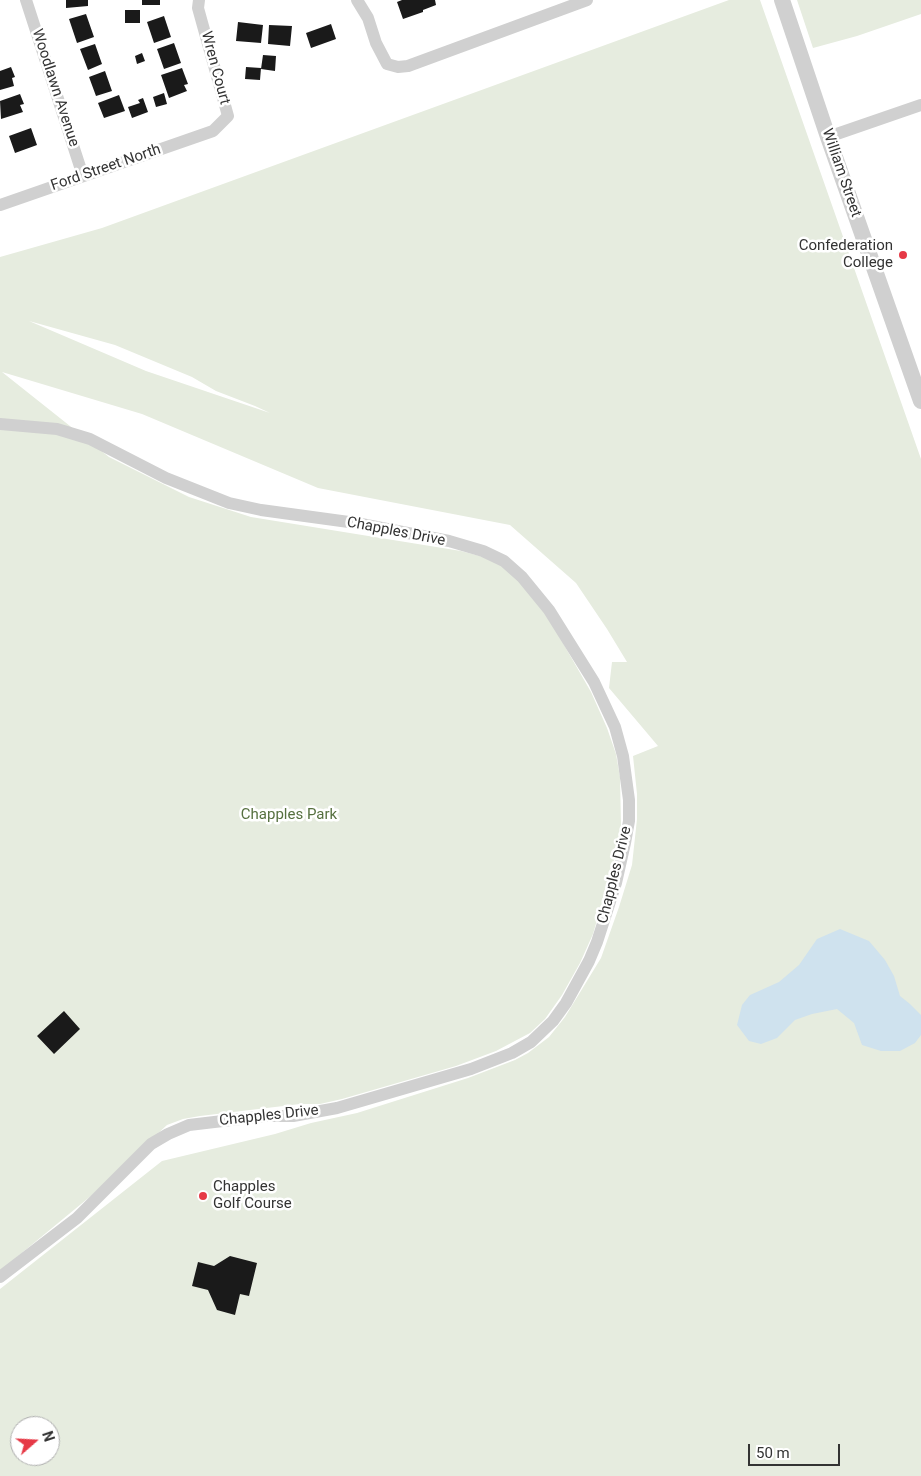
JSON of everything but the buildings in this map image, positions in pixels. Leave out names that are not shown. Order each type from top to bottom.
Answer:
[{"type":"street","name":"Woodlawn Avenue","points":[[26,0],[83,176]]},
{"type":"street","name":"Wren Court","points":[[199,0],[198,8],[228,116],[213,132]]},
{"type":"street","points":[[357,0],[368,18],[376,43],[387,64],[398,67],[408,66],[587,0]]},
{"type":"street","name":"William Street","points":[[782,0],[921,401]]},
{"type":"street","points":[[828,137],[921,105]]},
{"type":"street","name":"Ford Street North","points":[[0,205],[213,132]]},
{"type":"street","name":"Chapples Drive","points":[[0,424],[57,429],[90,439],[166,478],[229,503],[261,510],[356,523],[448,541],[483,551],[504,561],[537,593],[561,627],[594,682],[615,727],[623,756],[629,800],[629,821],[620,867],[597,942],[589,961],[566,1003],[553,1021],[531,1042],[512,1053],[471,1069],[337,1108],[294,1116],[265,1116],[189,1125],[175,1131],[151,1144],[77,1218],[0,1276]]},
{"type":"green space","name":"Chapples Golf Course","points":[[729,0],[760,0],[921,459],[921,1476],[0,1476],[0,1289],[162,1161],[357,1113],[468,1078],[515,1060],[549,1037],[565,1017],[601,958],[632,865],[637,819],[637,794],[633,756],[658,746],[609,688],[612,662],[627,662],[607,629],[576,583],[510,525],[318,488],[142,414],[2,372],[109,457],[189,497],[251,517],[461,551],[491,559],[506,568],[528,591],[548,617],[591,692],[616,754],[620,777],[621,825],[616,854],[593,934],[580,963],[562,995],[545,1019],[530,1033],[496,1051],[456,1066],[342,1099],[320,1104],[300,1104],[200,1116],[183,1119],[167,1125],[92,1195],[0,1271],[0,257],[102,228]],"holes":[[[29,321],[115,345],[192,377],[216,391],[270,413],[146,371]]]},
{"type":"green space","points":[[797,0],[921,0],[921,14],[857,36],[813,48]]},
{"type":"water","points":[[840,929],[869,941],[885,960],[894,976],[900,996],[921,1015],[921,1035],[915,1043],[900,1051],[881,1051],[862,1045],[854,1023],[837,1009],[795,1020],[777,1038],[761,1044],[749,1041],[737,1025],[742,1005],[750,995],[779,982],[799,965],[817,939]]},
{"type":"place","name":"Confederation College","points":[[903,255]]},
{"type":"place","name":"Chapples Golf Course","points":[[203,1196]]},
{"type":"park label","name":"Chapples Park","points":[[289,815]]}]
